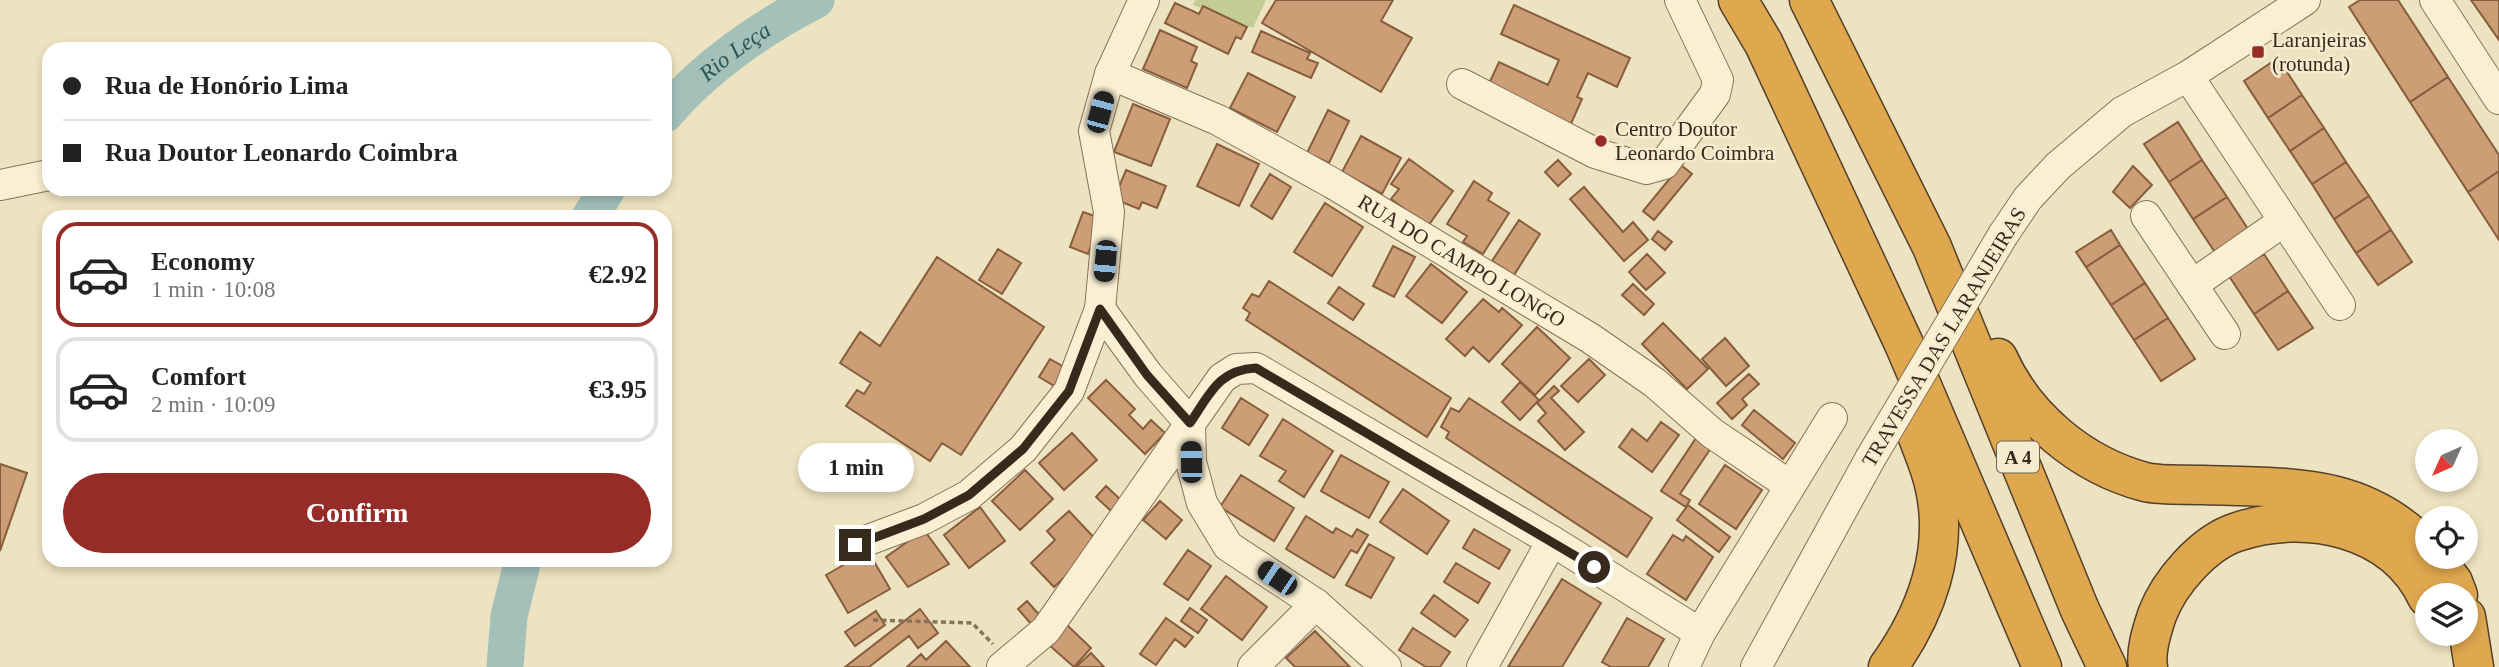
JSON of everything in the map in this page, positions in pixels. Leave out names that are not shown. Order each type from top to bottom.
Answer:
[{"type":"highway","points":[[1738,0],[1764,44],[1905,344],[2042,667]]},
{"type":"highway","name":"A 4","points":[[1809,0],[1932,247],[2080,610],[2106,667]]},
{"type":"highway","points":[[1932,247],[1976,307],[2001,365],[2021,399],[2041,423],[2094,461],[2147,482],[2335,493],[2388,516],[2415,540]]},
{"type":"highway","points":[[1888,667],[1910,636],[1927,600],[1940,537],[1934,484],[1916,431],[1905,344]]},
{"type":"highway","points":[[2148,667],[2153,627],[2164,596],[2190,566],[2215,544],[2235,533],[2292,521],[2348,529],[2394,554],[2419,583]]},
{"type":"highway","points":[[2445,646],[2449,667]]},
{"type":"highway","points":[[2471,646],[2474,667]]},
{"type":"street","points":[[855,545],[924,519],[969,495],[1023,449],[1069,391],[1100,309],[1109,212],[1094,131],[1110,74],[1144,0]]},
{"type":"street","points":[[1462,84],[1595,153],[1646,169],[1664,164],[1715,94],[1718,80],[1680,0]]},
{"type":"street","name":"TRAVESSA DAS LARANJEIRAS","points":[[1756,667],[1870,458],[2003,235],[2028,198],[2058,166],[2122,112],[2188,76],[2305,0]]},
{"type":"street","points":[[2435,0],[2499,99]]},
{"type":"street","name":"RUA DO CAMPO LONGO","points":[[1110,74],[1218,120],[1332,183],[1590,338],[1655,383],[1712,433],[1789,485]]},
{"type":"street","points":[[2188,76],[2340,305]]},
{"type":"street","points":[[0,185],[42,176]]},
{"type":"street","points":[[2146,216],[2225,334]]},
{"type":"street","points":[[2192,285],[2284,221]]},
{"type":"street","points":[[1100,309],[1147,375],[1190,423],[1191,462],[1202,503],[1228,546],[1316,604],[1386,667]]},
{"type":"street","points":[[1005,664],[1046,630],[1222,378],[1236,369],[1256,368],[1552,541],[1700,633]]},
{"type":"street","points":[[1684,667],[1700,633],[1832,418]]},
{"type":"street","points":[[1482,667],[1552,541]]},
{"type":"street","points":[[1253,667],[1316,604]]},
{"type":"path","points":[[873,620],[972,623],[1005,664]]},
{"type":"green space","points":[[1195,0],[1266,0],[1253,28],[1193,5]]},
{"type":"building","points":[[1276,0],[1393,0],[1381,21],[1412,38],[1381,92],[1262,23]]},
{"type":"building","points":[[2360,0],[2398,0],[2448,77],[2410,102],[2349,7]]},
{"type":"building","points":[[2471,0],[2499,0],[2499,40]]},
{"type":"building","points":[[1175,3],[1199,14],[1203,6],[1247,27],[1241,39],[1236,37],[1228,54],[1165,23]]},
{"type":"building","points":[[1514,5],[1630,58],[1617,87],[1588,73],[1577,97],[1582,99],[1570,126],[1487,88],[1499,62],[1548,85],[1559,60],[1501,34]]},
{"type":"building","points":[[1160,30],[1197,47],[1191,61],[1197,64],[1187,88],[1143,69]]},
{"type":"building","points":[[1261,31],[1310,53],[1307,59],[1318,63],[1311,78],[1252,52]]},
{"type":"building","points":[[2278,58],[2302,95],[2268,118],[2244,81]]},
{"type":"building","points":[[1248,73],[1295,97],[1277,132],[1230,108]]},
{"type":"building","points":[[2448,77],[2499,155],[2499,171],[2468,192],[2410,102]]},
{"type":"building","points":[[2302,95],[2324,128],[2290,151],[2268,118]]},
{"type":"building","points":[[1133,104],[1170,119],[1151,166],[1114,152]]},
{"type":"building","points":[[1328,110],[1349,121],[1329,163],[1307,153]]},
{"type":"building","points":[[2178,122],[2202,160],[2169,182],[2144,144]]},
{"type":"building","points":[[2324,128],[2346,162],[2312,184],[2290,151]]},
{"type":"building","points":[[1361,136],[1401,158],[1382,194],[1342,172]]},
{"type":"building","points":[[1217,144],[1259,164],[1239,206],[1197,186]]},
{"type":"building","points":[[1409,159],[1453,191],[1428,226],[1391,199],[1399,189],[1391,184]]},
{"type":"building","points":[[1558,160],[1571,174],[1558,186],[1545,172]]},
{"type":"building","points":[[2202,160],[2227,197],[2193,219],[2169,182]]},
{"type":"building","points":[[2346,162],[2369,196],[2334,219],[2312,184]]},
{"type":"building","points":[[1681,165],[1692,174],[1654,220],[1643,211]]},
{"type":"building","points":[[2133,166],[2152,185],[2130,208],[2113,192]]},
{"type":"building","points":[[1126,170],[1166,186],[1157,208],[1142,202],[1139,209],[1114,199]]},
{"type":"building","points":[[2499,171],[2499,240],[2468,192]]},
{"type":"building","points":[[1270,174],[1291,187],[1272,219],[1251,206]]},
{"type":"building","points":[[1474,181],[1492,193],[1488,200],[1509,213],[1483,254],[1463,242],[1467,236],[1447,224]]},
{"type":"building","points":[[1584,187],[1623,232],[1633,222],[1648,240],[1624,261],[1570,199]]},
{"type":"building","points":[[2369,196],[2391,230],[2356,253],[2334,219]]},
{"type":"building","points":[[2227,197],[2252,235],[2218,257],[2193,219]]},
{"type":"building","points":[[1325,203],[1363,227],[1332,276],[1294,252]]},
{"type":"building","points":[[1083,212],[1101,218],[1088,254],[1070,247]]},
{"type":"building","points":[[1519,220],[1540,234],[1514,275],[1492,261]]},
{"type":"building","points":[[2111,230],[2120,245],[2086,267],[2076,252]]},
{"type":"building","points":[[2391,230],[2412,262],[2378,285],[2356,253]]},
{"type":"building","points":[[1658,231],[1672,242],[1665,250],[1652,239]]},
{"type":"building","points":[[2120,245],[2145,283],[2111,305],[2086,267]]},
{"type":"building","points":[[1393,246],[1415,257],[1394,297],[1373,286]]},
{"type":"building","points":[[998,249],[1021,263],[1002,294],[979,280]]},
{"type":"building","points":[[1647,254],[1665,273],[1646,290],[1629,272]]},
{"type":"building","points":[[2264,254],[2288,291],[2254,314],[2229,276]]},
{"type":"building","points":[[937,257],[1044,327],[961,455],[942,443],[930,461],[846,406],[857,390],[864,394],[871,383],[840,363],[860,332],[880,346]]},
{"type":"building","points":[[1431,264],[1467,292],[1442,323],[1406,296]]},
{"type":"building","points":[[1269,281],[1451,398],[1427,437],[1246,320],[1250,313],[1243,308],[1252,294],[1259,297]]},
{"type":"building","points":[[2145,283],[2168,318],[2134,340],[2111,305]]},
{"type":"building","points":[[1633,284],[1654,304],[1644,315],[1622,295]]},
{"type":"building","points":[[1339,287],[1364,304],[1353,320],[1328,303]]},
{"type":"building","points":[[2288,291],[2313,328],[2278,350],[2254,314]]},
{"type":"building","points":[[1483,299],[1499,312],[1502,308],[1522,325],[1489,362],[1473,347],[1465,356],[1446,339]]},
{"type":"building","points":[[2168,318],[2195,359],[2161,381],[2134,340]]},
{"type":"building","points":[[1663,323],[1708,369],[1687,389],[1642,344]]},
{"type":"building","points":[[1537,327],[1570,358],[1535,395],[1502,364]]},
{"type":"building","points":[[1725,338],[1749,366],[1726,386],[1702,359]]},
{"type":"building","points":[[1050,359],[1066,368],[1056,387],[1039,377]]},
{"type":"building","points":[[1589,359],[1605,375],[1578,402],[1561,386]]},
{"type":"building","points":[[1749,374],[1759,384],[1742,399],[1747,405],[1732,419],[1717,403]]},
{"type":"building","points":[[1106,380],[1135,409],[1129,415],[1143,429],[1151,420],[1165,433],[1145,454],[1088,398]]},
{"type":"building","points":[[1520,382],[1539,400],[1520,420],[1502,402]]},
{"type":"building","points":[[1554,386],[1559,391],[1551,398],[1584,432],[1565,450],[1538,421],[1546,413],[1537,403]]},
{"type":"building","points":[[1241,398],[1268,415],[1249,445],[1222,428]]},
{"type":"building","points":[[1469,398],[1652,518],[1627,557],[1446,438],[1449,432],[1441,427],[1451,408],[1459,412]]},
{"type":"building","points":[[1754,410],[1795,443],[1783,459],[1742,425]]},
{"type":"building","points":[[1283,419],[1333,451],[1304,497],[1279,481],[1286,471],[1260,456]]},
{"type":"building","points":[[1661,422],[1679,435],[1652,472],[1619,447],[1632,429],[1647,441]]},
{"type":"building","points":[[1072,433],[1097,460],[1064,490],[1039,463]]},
{"type":"building","points":[[1696,438],[1711,448],[1680,494],[1690,500],[1686,507],[1661,491]]},
{"type":"building","points":[[1341,455],[1389,482],[1369,518],[1321,491]]},
{"type":"building","points":[[0,464],[27,473],[0,551]]},
{"type":"building","points":[[1725,465],[1762,490],[1736,529],[1699,504]]},
{"type":"building","points":[[1025,470],[1053,499],[1020,530],[992,501]]},
{"type":"building","points":[[1241,475],[1294,508],[1274,541],[1220,507]]},
{"type":"building","points":[[1106,486],[1121,500],[1111,511],[1096,497]]},
{"type":"building","points":[[1403,489],[1449,521],[1427,554],[1380,522]]},
{"type":"building","points":[[1160,501],[1182,520],[1166,539],[1143,520]]},
{"type":"building","points":[[1688,505],[1730,537],[1719,552],[1677,520]]},
{"type":"building","points":[[980,507],[1005,541],[969,568],[944,535]]},
{"type":"building","points":[[1069,511],[1100,544],[1054,587],[1031,563],[1055,540],[1047,531]]},
{"type":"building","points":[[1306,516],[1333,533],[1336,528],[1352,537],[1357,529],[1368,535],[1357,553],[1351,550],[1334,578],[1286,549]]},
{"type":"building","points":[[1474,529],[1510,550],[1499,569],[1463,548]]},
{"type":"building","points":[[924,530],[949,564],[908,587],[886,557]]},
{"type":"building","points":[[1673,535],[1683,541],[1686,536],[1713,557],[1686,600],[1647,574]]},
{"type":"building","points":[[1369,544],[1394,558],[1371,598],[1346,585]]},
{"type":"building","points":[[1188,550],[1211,566],[1188,600],[1164,584]]},
{"type":"building","points":[[868,551],[890,589],[848,613],[826,575]]},
{"type":"building","points":[[1456,563],[1490,583],[1478,603],[1444,582]]},
{"type":"building","points":[[1226,576],[1267,607],[1242,640],[1201,609]]},
{"type":"building","points":[[1562,579],[1601,603],[1562,667],[1508,667]]},
{"type":"building","points":[[1434,595],[1468,620],[1455,637],[1421,613]]},
{"type":"building","points":[[1027,601],[1042,618],[1033,626],[1018,609]]},
{"type":"building","points":[[1190,608],[1207,620],[1198,633],[1181,621]]},
{"type":"building","points":[[920,609],[938,633],[918,648],[909,636],[869,667],[845,667]]},
{"type":"building","points":[[876,611],[885,625],[855,646],[845,632]]},
{"type":"building","points":[[1166,618],[1193,637],[1185,647],[1175,639],[1156,665],[1140,654]]},
{"type":"building","points":[[1627,618],[1664,639],[1648,667],[1611,667],[1602,662]]},
{"type":"building","points":[[1067,625],[1091,648],[1074,667],[1049,645]]},
{"type":"building","points":[[1413,628],[1450,652],[1440,667],[1426,667],[1399,650]]},
{"type":"building","points":[[1315,631],[1350,667],[1295,667],[1286,658]]},
{"type":"building","points":[[946,641],[970,667],[907,667],[921,654],[926,660]]},
{"type":"building","points":[[1091,653],[1104,667],[1076,667]]},
{"type":"waterway","name":"Rio Leça","points":[[672,107],[698,80],[735,50],[816,0]]},
{"type":"waterway","name":"Rio Leça","points":[[594,210],[603,196]]},
{"type":"waterway","name":"Rio Leça","points":[[505,667],[509,616],[521,567]]},
{"type":"place","name":"Laranjeiras (rotunda)","points":[[2258,52]]},
{"type":"place","name":"Centro Doutor Leonardo Coimbra","points":[[1601,141]]},
{"type":"route","points":[[855,545],[924,519],[969,495],[1023,449],[1069,391],[1100,309],[1147,375],[1190,423],[1222,378],[1236,369],[1256,368],[1594,567]]}]
